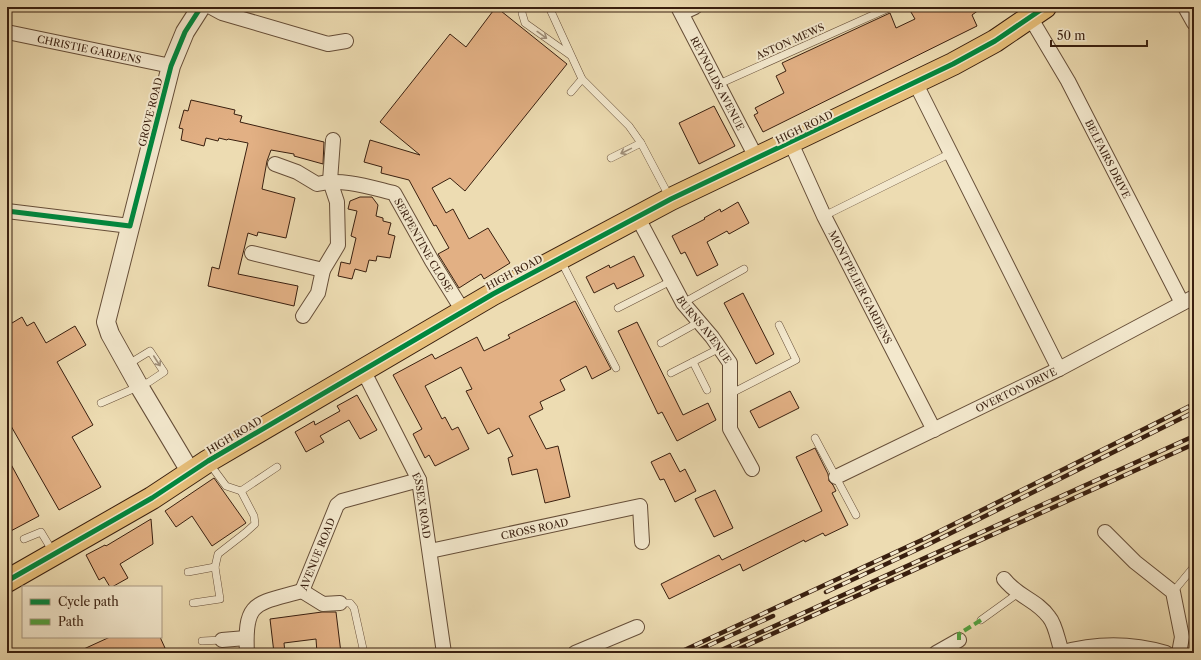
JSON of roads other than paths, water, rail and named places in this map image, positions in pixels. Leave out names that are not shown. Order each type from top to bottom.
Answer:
[{"type":"main road","name":"HIGH ROAD","points":[[7,581],[152,498],[199,467],[463,311],[671,200],[791,144],[995,41],[1037,12]]},
{"type":"street","name":"GROVE ROAD","points":[[199,467],[139,386],[110,334],[106,322],[171,66],[185,32],[201,7]]},
{"type":"street","points":[[211,7],[222,13],[328,44],[346,41]]},
{"type":"street","points":[[680,10],[695,7]]},
{"type":"street","points":[[1185,7],[1194,24]]},
{"type":"street","name":"REYNOLDS AVENUE","points":[[680,10],[757,159]]},
{"type":"street","name":"BELFAIRS DRIVE","points":[[1037,12],[1068,81],[1188,300]]},
{"type":"street","name":"CHRISTIE GARDENS","points":[[7,32],[171,66]]},
{"type":"street","points":[[915,82],[1059,369]]},
{"type":"street","points":[[303,316],[318,294],[323,270],[338,245],[337,202],[330,181],[333,140]]},
{"type":"street","name":"MONTPELIER GARDENS","points":[[791,144],[824,216],[934,430]]},
{"type":"street","name":"SERPENTINE CLOSE","points":[[275,164],[297,172],[317,184],[330,181],[394,193],[432,261],[463,311]]},
{"type":"street","points":[[7,211],[130,226]]},
{"type":"street","name":"BURNS AVENUE","points":[[638,218],[683,303],[720,348],[730,363],[730,429],[752,469]]},
{"type":"street","points":[[252,253],[323,270]]},
{"type":"street","name":"OVERTON DRIVE","points":[[836,477],[1059,369],[1188,300]]},
{"type":"street","name":"ESSEX ROAD","points":[[363,370],[419,480],[444,653]]},
{"type":"street","name":"AVENUE ROAD","points":[[247,653],[246,638],[248,616],[256,606],[302,591],[338,505],[342,501],[419,480]]},
{"type":"street","name":"CROSS ROAD","points":[[430,551],[640,506],[642,542]]},
{"type":"street","points":[[1105,532],[1135,562],[1173,592],[1182,637],[1179,653]]},
{"type":"street","points":[[1004,579],[1017,594],[1036,604],[1050,618],[1061,653],[1129,646],[1166,653]]},
{"type":"street","points":[[302,591],[323,604],[340,603]]},
{"type":"street","points":[[575,653],[637,627]]},
{"type":"street","points":[[222,640],[246,638]]},
{"type":"street","points":[[936,653],[958,640]]},
{"type":"lane","points":[[523,7],[522,13],[525,23],[572,56]]},
{"type":"lane","points":[[548,7],[582,79],[629,126],[641,143],[671,200]]},
{"type":"lane","name":"ASTON MEWS","points":[[719,84],[891,7]]},
{"type":"lane","points":[[570,92],[582,79]]},
{"type":"lane","points":[[611,158],[641,143]]},
{"type":"lane","points":[[824,216],[951,153]]},
{"type":"lane","points":[[560,259],[616,368]]},
{"type":"lane","points":[[683,303],[744,269]]},
{"type":"lane","points":[[618,308],[671,281]]},
{"type":"lane","points":[[661,343],[699,322]]},
{"type":"lane","points":[[730,394],[796,360],[779,325]]},
{"type":"lane","points":[[671,373],[720,348]]},
{"type":"lane","points":[[101,403],[139,386],[164,372],[150,351],[127,365]]},
{"type":"lane","points":[[693,362],[707,390]]},
{"type":"lane","points":[[815,438],[856,516]]},
{"type":"lane","points":[[193,604],[220,599],[215,567],[218,554],[255,524],[254,516],[241,491],[226,486],[199,467]]},
{"type":"lane","points":[[241,491],[277,467]]},
{"type":"lane","points":[[24,539],[41,532],[54,554]]},
{"type":"lane","points":[[188,572],[215,567]]},
{"type":"lane","points":[[1173,592],[1192,569]]},
{"type":"lane","points":[[981,620],[1017,594]]},
{"type":"lane","points":[[340,603],[350,603],[354,608],[364,653]]},
{"type":"lane","points":[[202,641],[222,640]]},
{"type":"railway","points":[[678,653],[924,539],[1194,404]]},
{"type":"railway","points":[[826,592],[927,545],[1194,412]]},
{"type":"railway","points":[[715,653],[1194,436]]},
{"type":"railway","points":[[730,653],[1194,444]]},
{"type":"railway","points":[[692,653],[773,616]]}]
